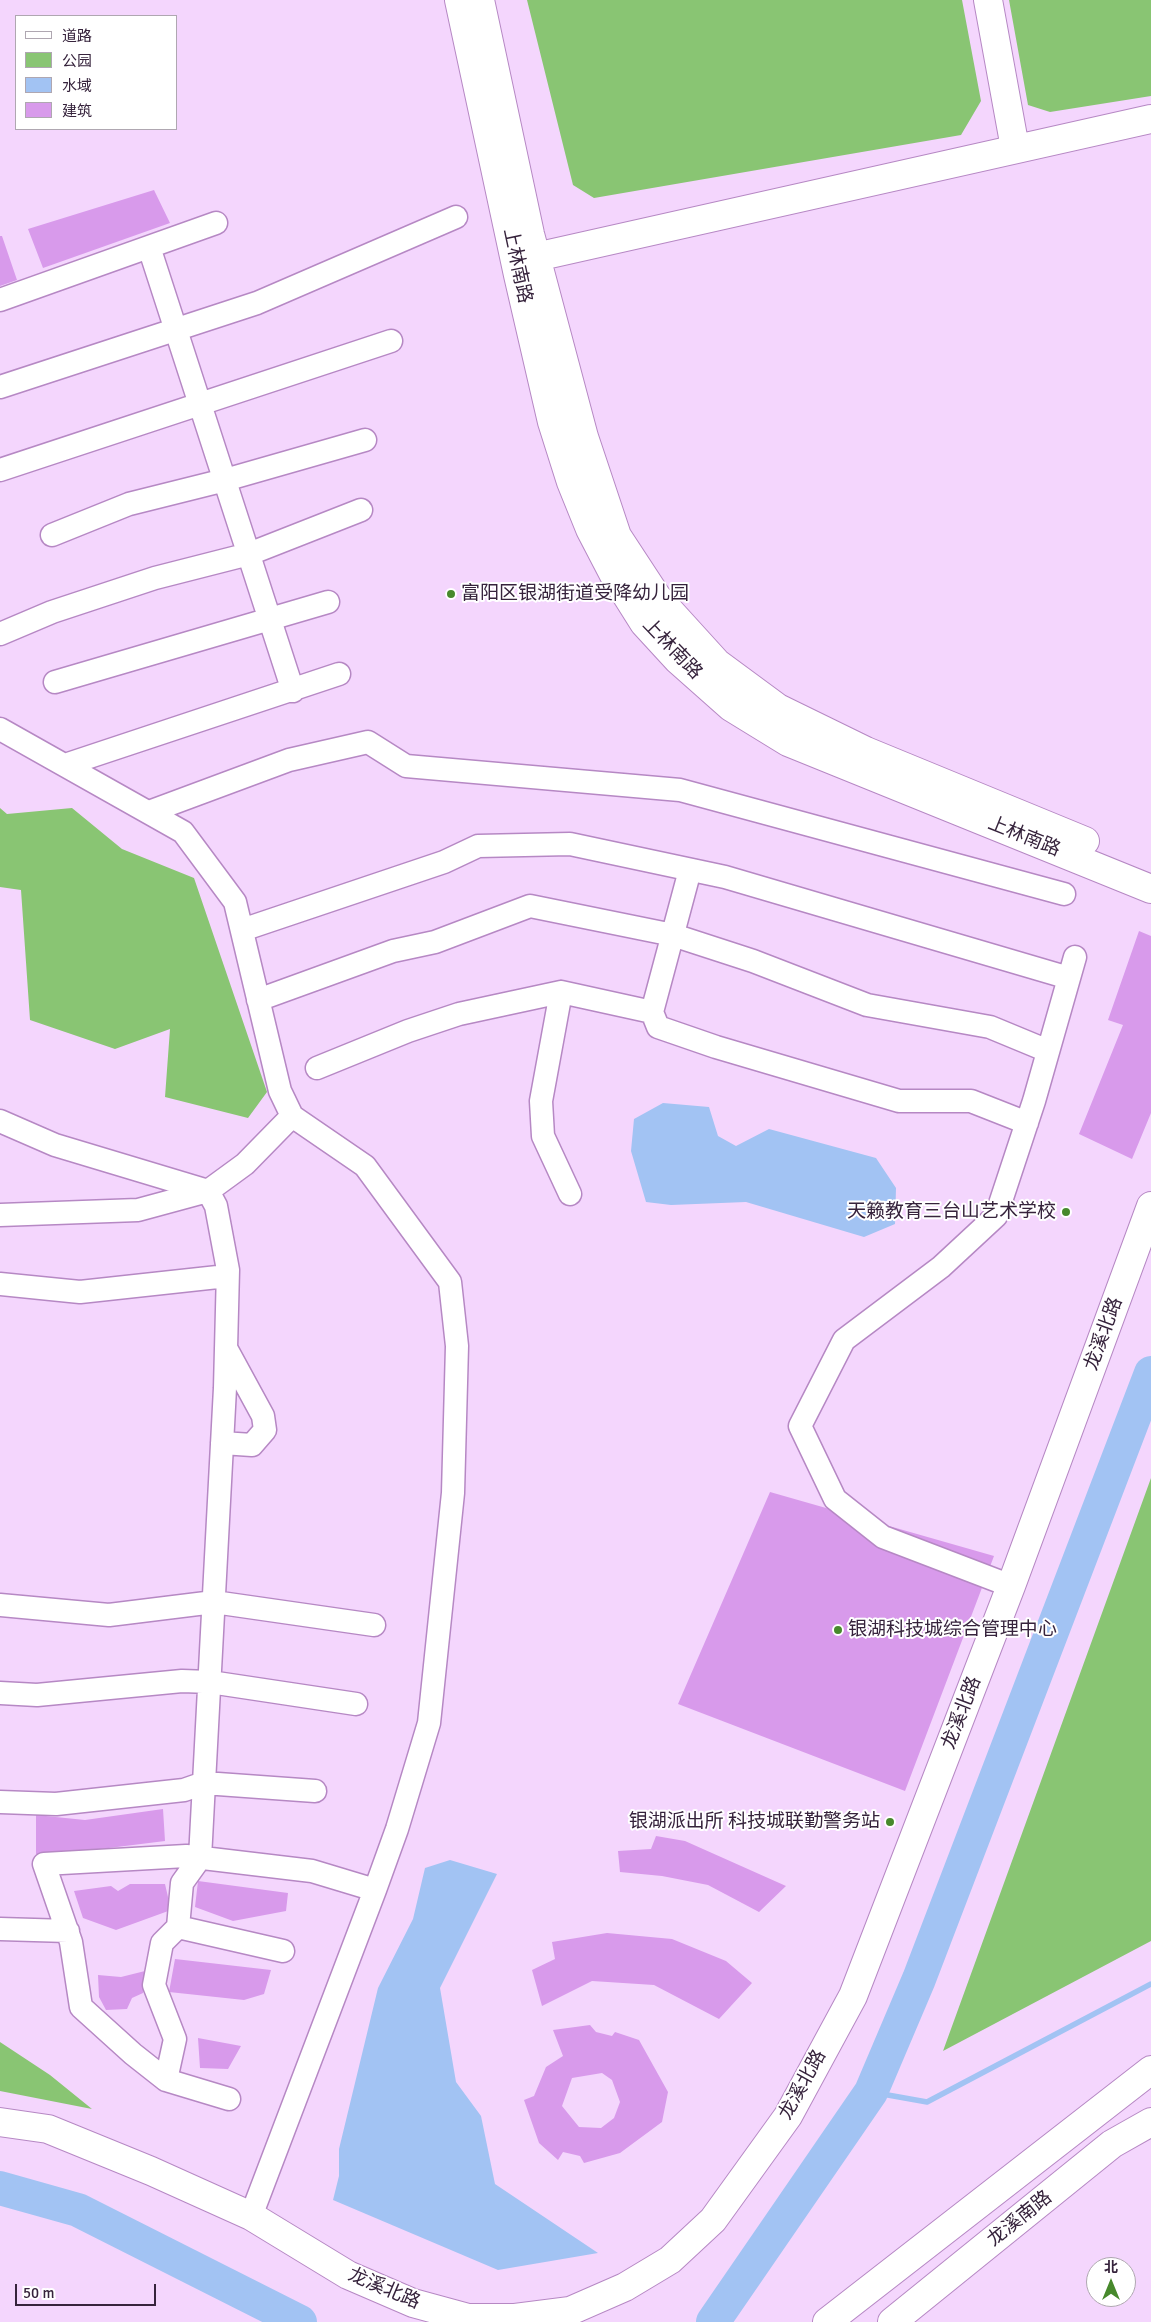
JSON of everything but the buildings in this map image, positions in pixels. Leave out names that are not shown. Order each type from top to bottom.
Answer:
[{"type":"street","name":"上林南路","points":[[459,0],[518,275],[552,422],[571,482],[590,529],[644,623],[678,660],[731,707],[788,742],[1151,889]]},
{"type":"street","name":"上林南路","points":[[480,0],[536,257],[584,437],[617,536],[657,598],[717,663],[778,708],[866,751],[1151,868]]},
{"type":"street","points":[[988,0],[1015,148]]},
{"type":"street","points":[[536,257],[1151,119]]},
{"type":"street","points":[[0,387],[257,303],[456,217]]},
{"type":"street","points":[[0,300],[216,223]]},
{"type":"street","points":[[149,246],[293,691]]},
{"type":"street","points":[[0,470],[391,341]]},
{"type":"street","points":[[52,535],[128,504],[225,480],[365,440]]},
{"type":"street","points":[[0,634],[52,612],[155,578],[249,554],[361,510]]},
{"type":"street","points":[[55,682],[328,602]]},
{"type":"street","points":[[65,765],[293,691],[339,674]]},
{"type":"street","points":[[0,729],[183,832],[235,902],[280,1091],[292,1116],[365,1166],[450,1282],[457,1346],[453,1493],[429,1723],[397,1829],[375,1890],[251,2216]]},
{"type":"street","points":[[149,812],[289,760],[368,742],[406,766],[680,790],[1064,894]]},
{"type":"street","points":[[242,930],[444,862],[478,846],[570,844],[725,877],[1069,978]]},
{"type":"street","points":[[690,870],[652,1012],[658,1027],[716,1047],[899,1101],[971,1101],[1027,1122]]},
{"type":"street","points":[[258,1000],[393,951],[435,942],[530,906],[673,935],[753,961],[867,1005],[990,1027],[1048,1051]]},
{"type":"street","points":[[1011,1586],[883,1536],[835,1498],[800,1426],[844,1340],[942,1267],[996,1216],[1027,1122],[1075,957]]},
{"type":"street","points":[[317,1068],[408,1031],[459,1014],[561,992],[652,1012]]},
{"type":"street","points":[[561,992],[541,1101],[544,1136],[570,1194]]},
{"type":"street","points":[[0,1214],[138,1210],[208,1191],[245,1164],[292,1116]]},
{"type":"street","points":[[0,1121],[55,1145],[208,1191],[216,1206],[227,1276],[222,1443],[200,1858],[182,1883],[178,1927],[162,1943],[154,1985],[176,2039],[166,2080]]},
{"type":"street","name":"龙溪北路","points":[[0,2122],[48,2129],[151,2170],[251,2216],[348,2275],[413,2303],[468,2318],[571,2316],[670,2260],[713,2220],[788,2116],[853,1996],[1011,1586],[1151,1206]]},
{"type":"street","points":[[0,1284],[80,1292],[227,1276]]},
{"type":"street","points":[[222,1443],[252,1444],[266,1430],[263,1416],[225,1347]]},
{"type":"street","points":[[0,1605],[109,1615],[214,1602],[374,1625]]},
{"type":"street","points":[[0,1693],[37,1695],[182,1681],[210,1682],[356,1704]]},
{"type":"street","points":[[0,1802],[56,1804],[184,1790],[204,1783],[315,1791]]},
{"type":"street","points":[[229,2099],[166,2080],[133,2054],[81,2007],[68,1931],[44,1864],[186,1856],[312,1871],[375,1890]]},
{"type":"street","points":[[178,1927],[283,1952]]},
{"type":"street","points":[[0,1929],[68,1931]]},
{"type":"street","points":[[827,2322],[1151,2070]]},
{"type":"street","name":"龙溪南路","points":[[892,2322],[1112,2144],[1151,2122]]},
{"type":"green space","points":[[527,0],[962,0],[981,101],[961,135],[594,198],[573,185]]},
{"type":"green space","points":[[1009,0],[1151,0],[1151,96],[1050,112],[1028,105]]},
{"type":"green space","points":[[0,808],[7,814],[72,808],[122,849],[194,878],[267,1092],[248,1118],[165,1097],[170,1029],[115,1049],[30,1020],[21,890],[0,887]]},
{"type":"green space","points":[[1151,1478],[1151,1941],[943,2051]]},
{"type":"green space","points":[[0,2042],[50,2075],[92,2109],[0,2091]]},
{"type":"water","points":[[663,1103],[709,1107],[718,1136],[736,1146],[769,1129],[876,1158],[896,1188],[895,1224],[864,1237],[746,1202],[671,1205],[646,1202],[631,1151],[634,1119]]},
{"type":"water","points":[[450,1860],[497,1874],[440,1988],[456,2082],[481,2116],[495,2184],[598,2253],[498,2270],[333,2200],[339,2176],[339,2149],[378,1988],[413,1919],[425,1868]]},
{"type":"waterway","points":[[713,2322],[871,2092],[919,1979],[1151,1373]]},
{"type":"waterway","points":[[871,2092],[927,2102],[1151,1984]]},
{"type":"waterway","points":[[0,2188],[78,2210],[300,2322]]},
{"type":"place","name":"富阳区银湖街道受降幼儿园","points":[[451,594]]},
{"type":"place","name":"天籁教育三台山艺术学校","points":[[1066,1212]]},
{"type":"place","name":"银湖科技城综合管理中心","points":[[838,1630]]},
{"type":"place","name":"银湖派出所 科技城联勤警务站","points":[[890,1822]]}]
